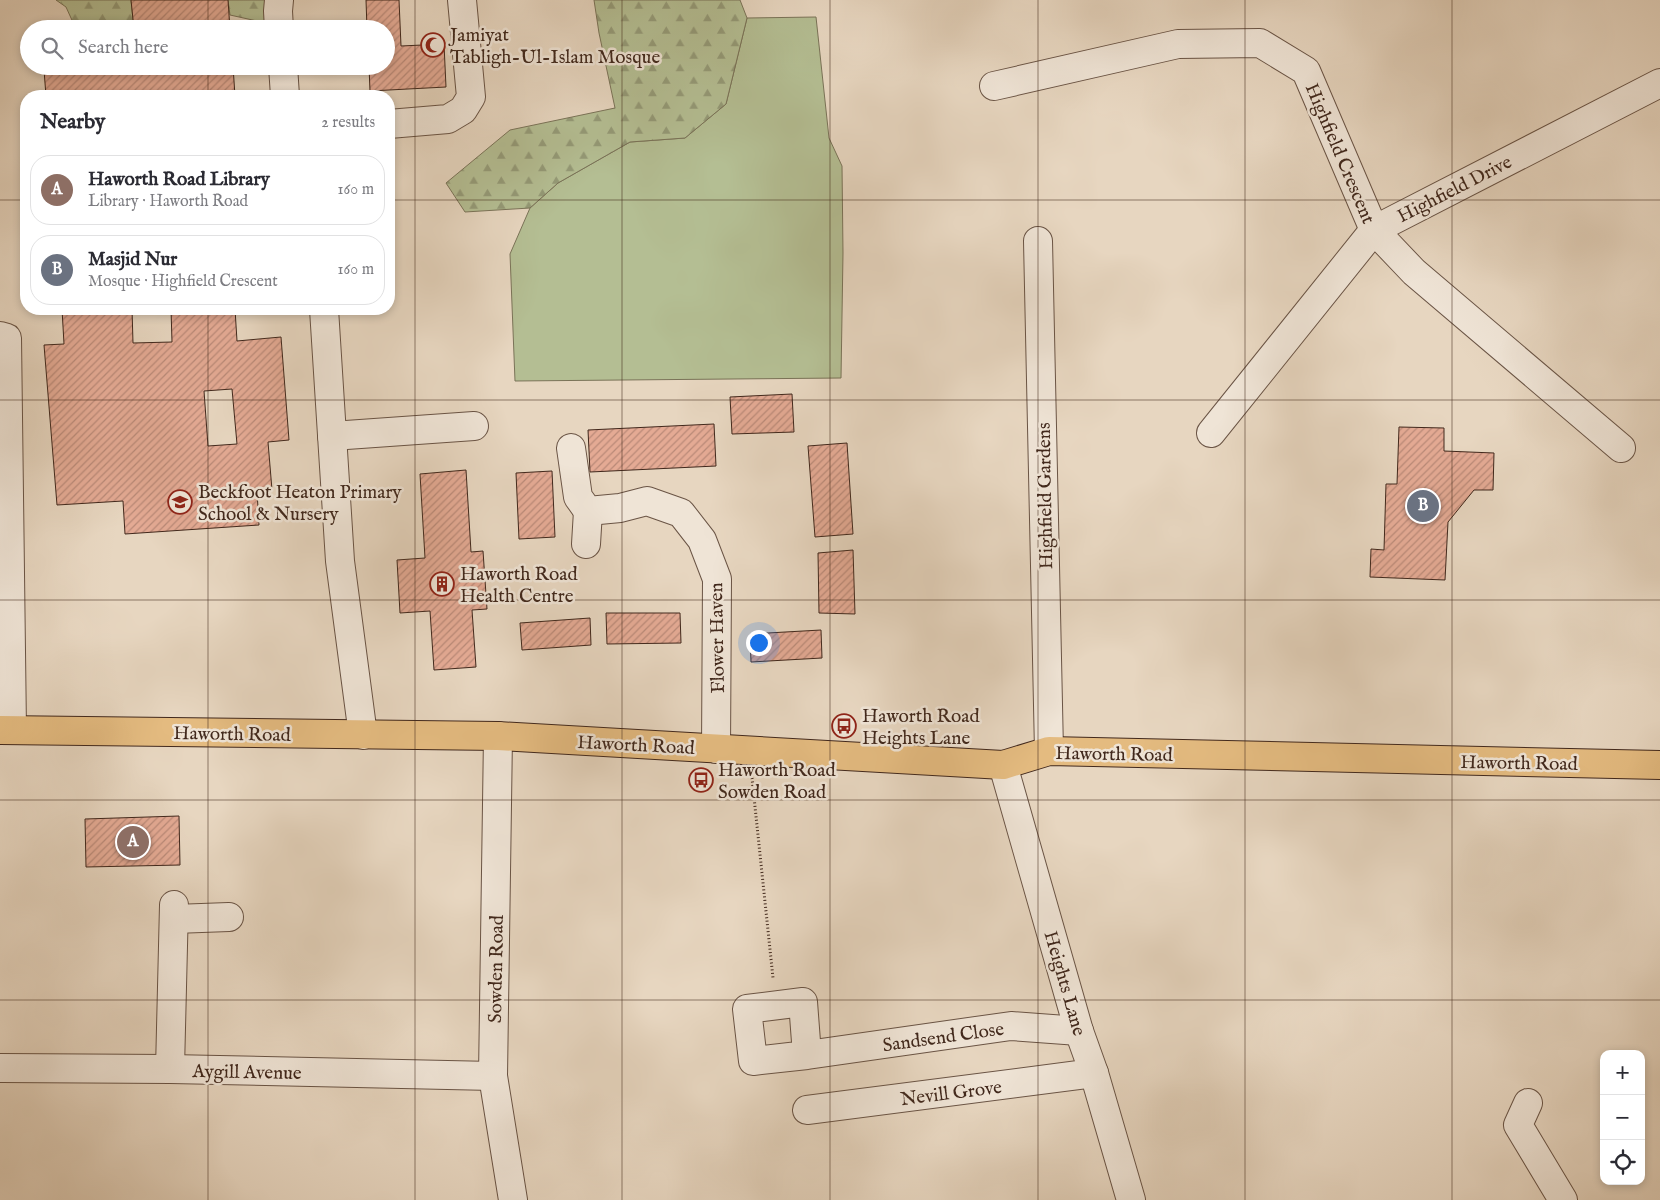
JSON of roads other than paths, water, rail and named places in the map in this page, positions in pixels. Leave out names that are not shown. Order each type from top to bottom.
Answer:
[{"type":"main road","name":"Haworth Road","points":[[6,730],[498,736],[1003,764],[1049,751],[1660,766]]},
{"type":"street","points":[[278,20],[279,0]]},
{"type":"street","points":[[395,123],[448,119],[463,110],[471,97],[462,0]]},
{"type":"street","name":"Highfield Crescent","points":[[994,86],[1178,44],[1260,43],[1306,71],[1374,230],[1414,272],[1620,448]]},
{"type":"street","points":[[284,75],[285,90]]},
{"type":"street","name":"Highfield Drive","points":[[1211,433],[1374,230],[1660,83]]},
{"type":"street","name":"Highfield Gardens","points":[[1038,241],[1049,751]]},
{"type":"street","points":[[324,315],[340,561],[363,735]]},
{"type":"street","points":[[0,336],[7,338],[6,730]]},
{"type":"street","points":[[332,436],[474,426]]},
{"type":"street","points":[[570,448],[578,497],[588,511],[586,544]]},
{"type":"street","name":"Flower Haven","points":[[588,511],[620,508],[647,501],[681,513],[702,540],[717,579],[716,749]]},
{"type":"street","name":"Sowden Road","points":[[498,736],[493,1076],[513,1200]]},
{"type":"street","name":"Heights Lane","points":[[1003,764],[1080,1031],[1132,1200]]},
{"type":"street","points":[[170,1069],[174,912],[229,917]]},
{"type":"street","name":"Sandsend Close","points":[[808,1055],[803,1002],[747,1009],[754,1060],[808,1055],[1011,1026],[1080,1031]]},
{"type":"street","name":"Aygill Avenue","points":[[1,1068],[170,1069],[493,1076]]},
{"type":"street","name":"Nevill Grove","points":[[807,1110],[1094,1073]]},
{"type":"street","points":[[1528,1104],[1518,1125],[1563,1200]]},
{"type":"place","name":"Jamiyat Tabligh-Ul-Islam Mosque","points":[[433,45]]},
{"type":"place","name":"Beckfoot Heaton Primary School & Nursery","points":[[180,502]]},
{"type":"place","name":"Masjid Nur","points":[[1423,506]]},
{"type":"place","name":"Haworth Road Health Centre","points":[[442,584]]},
{"type":"place","name":"Haworth Road Heights Lane","points":[[844,726]]},
{"type":"place","name":"Haworth Road Sowden Road","points":[[701,780]]},
{"type":"place","name":"Haworth Road Library","points":[[133,842]]}]
